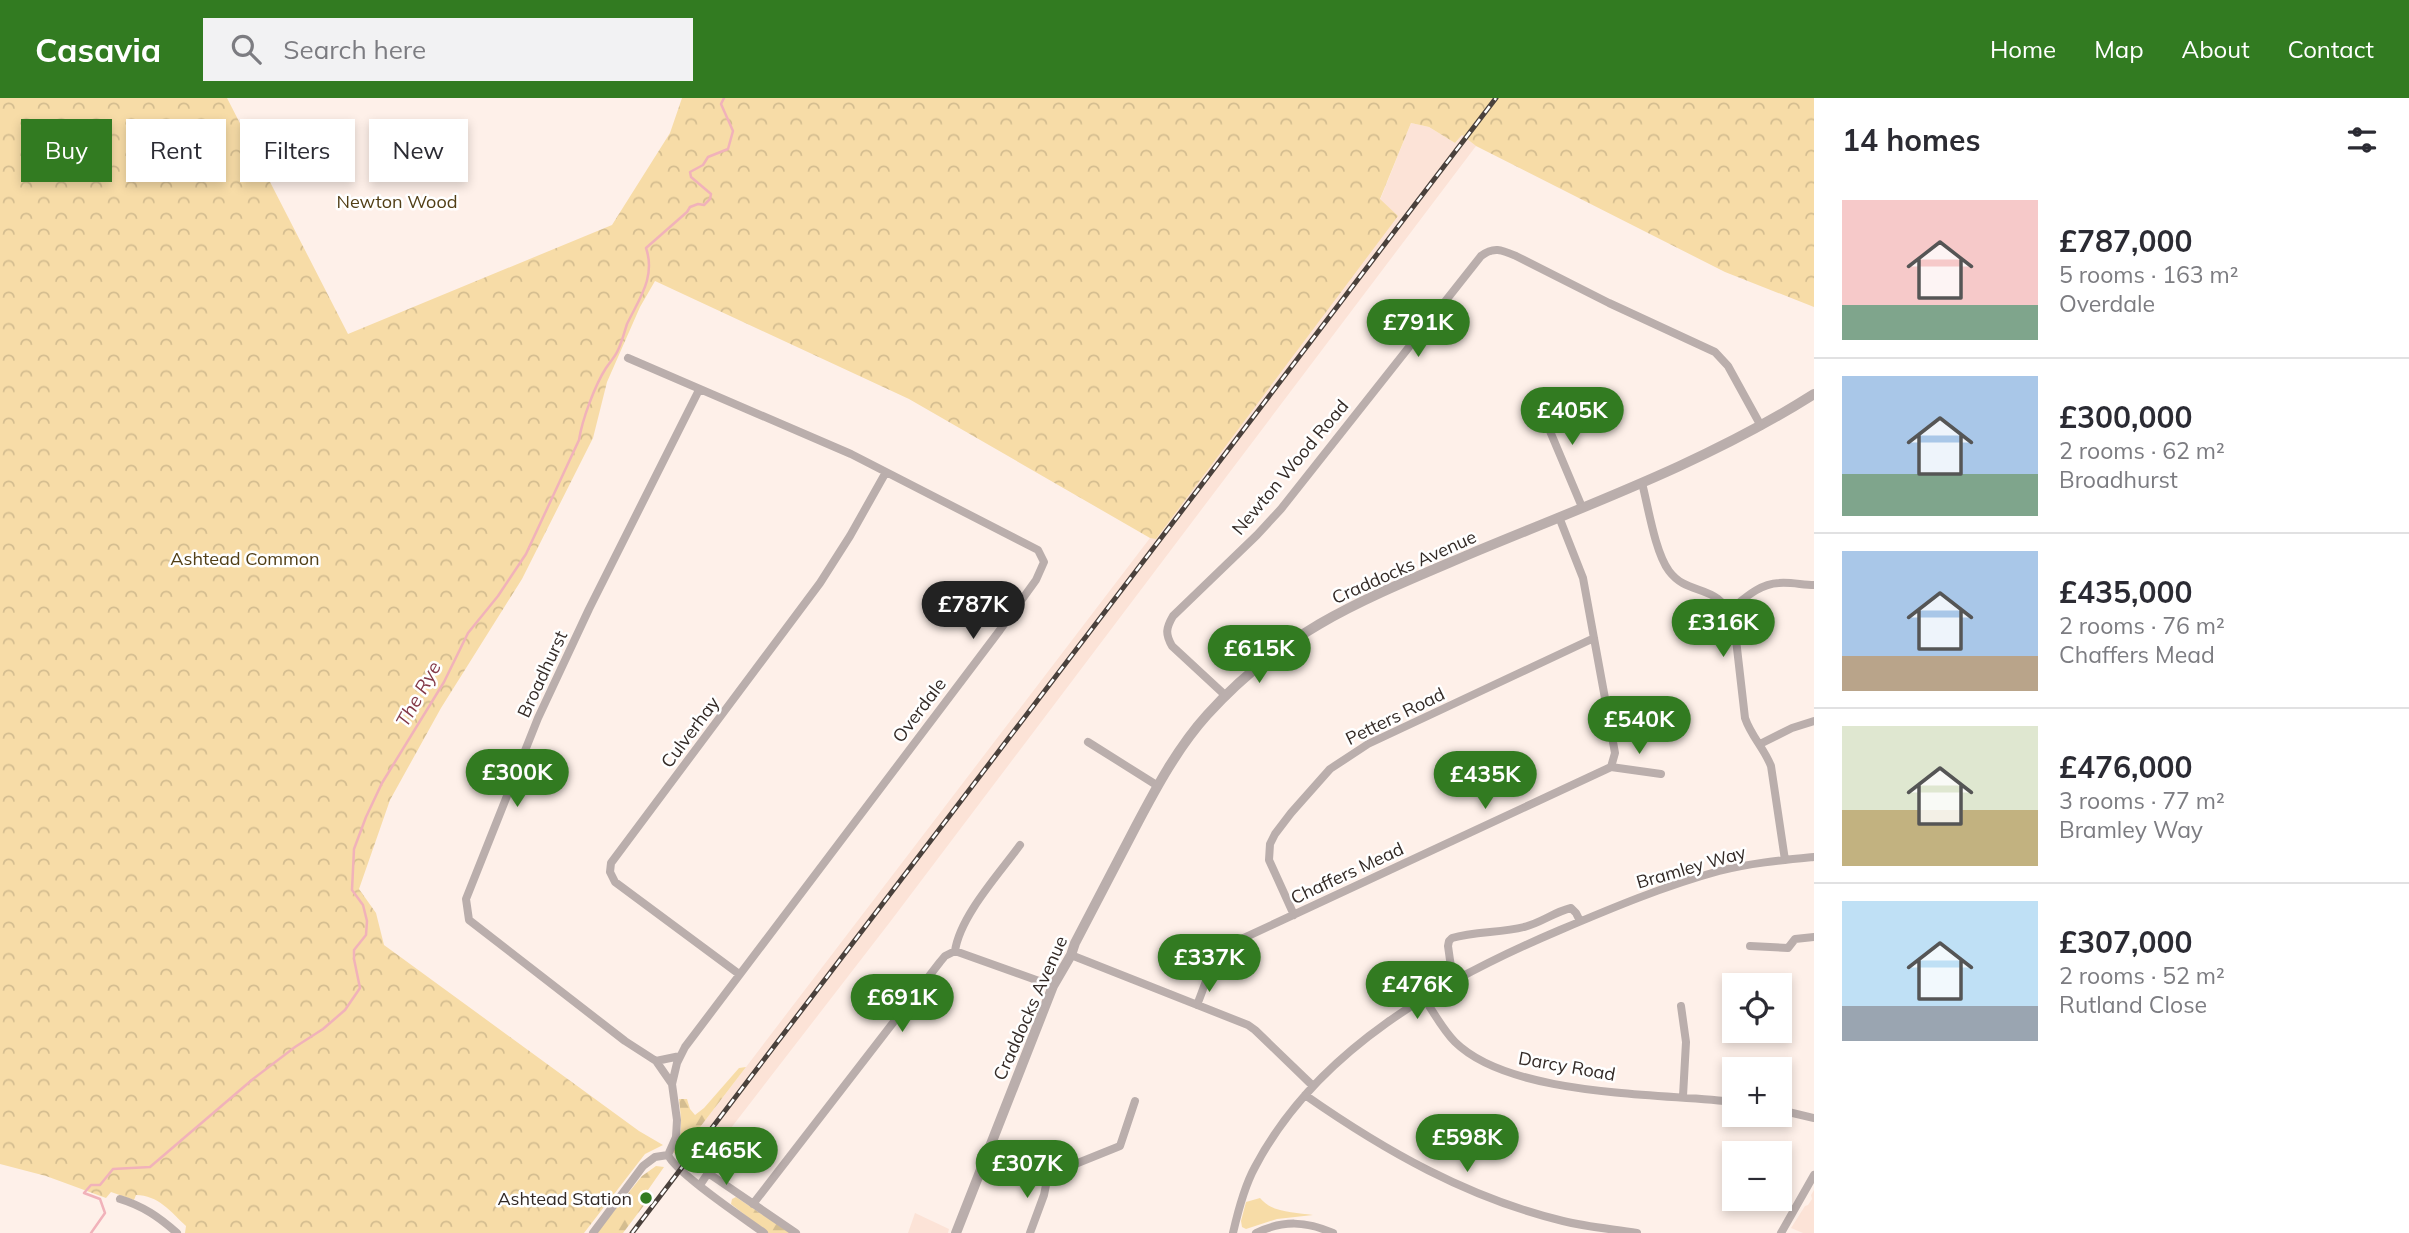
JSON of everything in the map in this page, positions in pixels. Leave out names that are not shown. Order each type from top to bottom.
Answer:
[{"type":"street","name":"Newton Wood Road","points":[[1226,696],[1172,646],[1166,637],[1167,626],[1173,616],[1257,536],[1281,509],[1481,256],[1490,250],[1500,249],[1516,256],[1715,352],[1728,366],[1761,426]]},
{"type":"street","name":"Overdale","points":[[628,358],[886,472],[1038,550],[1044,562],[1042,569],[1000,629],[680,1056],[672,1084]]},
{"type":"street","name":"Broadhurst","points":[[668,1155],[676,1136],[677,1120],[672,1084],[656,1061],[596,1020],[469,920],[466,899],[549,694],[699,390]]},
{"type":"street","name":"Craddocks Avenue","points":[[956,1233],[1053,986],[1158,786],[1198,726],[1226,696],[1259,664],[1345,609],[1725,446],[1814,394]]},
{"type":"street","points":[[1536,398],[1582,507]]},
{"type":"street","name":"Culverhay","points":[[739,974],[615,882],[610,873],[611,863],[820,583],[886,472]]},
{"type":"street","points":[[1642,483],[1660,551],[1668,570],[1680,582],[1718,596],[1730,610],[1734,622],[1745,718],[1750,733],[1760,744],[1771,766],[1785,860]]},
{"type":"street","points":[[1559,517],[1583,578],[1615,753],[1611,767],[1661,774]]},
{"type":"street","points":[[1730,610],[1754,591],[1770,584],[1782,582],[1814,585]]},
{"type":"street","name":"Petters Road","points":[[1294,915],[1269,860],[1270,844],[1291,813],[1330,769],[1368,744],[1594,639]]},
{"type":"street","points":[[1760,744],[1792,728],[1814,721]]},
{"type":"street","points":[[1088,742],[1158,786]]},
{"type":"street","name":"Chaffers Mead","points":[[1197,1005],[1214,962],[1221,951],[1233,943],[1611,767]]},
{"type":"street","points":[[955,951],[966,918],[1020,845]]},
{"type":"street","name":"Bramley Way","points":[[1233,1233],[1254,1168],[1313,1086],[1364,1040],[1424,999],[1514,950],[1617,905],[1722,871],[1814,856]]},
{"type":"street","points":[[1453,981],[1448,946],[1452,938],[1499,933],[1528,926],[1571,908],[1580,921]]},
{"type":"street","points":[[1750,946],[1788,948],[1795,939],[1814,937]]},
{"type":"street","points":[[753,1204],[945,956],[955,951],[1053,986]]},
{"type":"street","points":[[1071,955],[1255,1030],[1313,1086]]},
{"type":"street","name":"Darcy Road","points":[[1424,999],[1454,1041],[1465,1050],[1518,1076],[1590,1090],[1722,1101]]},
{"type":"street","points":[[1681,1006],[1686,1042],[1684,1096]]},
{"type":"street","points":[[656,1061],[680,1056]]},
{"type":"street","points":[[1306,1095],[1394,1154],[1494,1201],[1564,1221],[1637,1233]]},
{"type":"street","points":[[989,1152],[1048,1175],[1121,1146],[1135,1101]]},
{"type":"street","points":[[1792,1113],[1814,1118]]},
{"type":"street","points":[[593,1233],[643,1166],[655,1157],[668,1155],[673,1163],[700,1185],[764,1233]]},
{"type":"street","points":[[700,1185],[708,1173],[796,1233]]},
{"type":"street","points":[[1030,1233],[1044,1195],[1048,1175]]},
{"type":"street","points":[[1781,1233],[1814,1175]]},
{"type":"street","points":[[120,1199],[142,1206],[177,1233]]},
{"type":"street","points":[[1256,1233],[1266,1228],[1293,1223],[1312,1225],[1333,1233]]},
{"type":"shaded area","points":[[1411,123],[1429,127],[1455,143],[1462,135],[1476,146],[890,922],[697,1172],[678,1156],[1150,538],[1156,538],[1397,216],[1380,200]]},
{"type":"shaded area","points":[[1814,1190],[1814,1233],[1803,1233],[1791,1228],[1812,1199]]},
{"type":"shaded area","points":[[915,1213],[949,1229],[948,1233],[908,1233]]},
{"type":"green space","name":"Ashtead Common","points":[[0,98],[227,98],[240,123],[240,182],[270,182],[348,334],[612,225],[670,133],[682,98],[1814,98],[1814,307],[1725,272],[1476,146],[1462,135],[1455,143],[1429,127],[1411,123],[1380,199],[1398,216],[1156,539],[909,399],[655,281],[640,307],[607,382],[593,438],[522,579],[441,708],[390,800],[359,889],[376,913],[384,945],[639,1131],[663,1145],[645,1154],[584,1233],[185,1233],[186,1226],[164,1205],[151,1198],[136,1195],[134,1200],[111,1192],[106,1198],[46,1176],[0,1164]]},
{"type":"green space","points":[[746,1067],[678,1156],[673,1152],[680,1133],[679,1099],[687,1099],[695,1115],[739,1068]]},
{"type":"green space","points":[[656,1166],[664,1167],[641,1200],[645,1204],[623,1233],[596,1233],[642,1176]]},
{"type":"green space","points":[[736,1197],[790,1233],[768,1233],[731,1204]]},
{"type":"green space","points":[[1260,1198],[1277,1209],[1313,1215],[1277,1219],[1246,1229],[1242,1227],[1246,1202]]},
{"type":"waterway","name":"The Rye","points":[[91,1233],[105,1213],[100,1199],[84,1193],[91,1185],[100,1185],[113,1169],[150,1167],[253,1079],[323,1029],[345,1010],[360,988],[354,950],[366,935],[367,921],[363,905],[352,890],[354,849],[366,817],[382,783],[444,682],[468,633],[498,596],[526,554],[579,440],[598,384],[617,353],[627,324],[645,288],[649,269],[646,248],[690,207],[704,205],[710,199],[711,194],[691,177],[690,172],[703,165],[708,157],[728,149],[733,131],[721,104],[724,98]]},
{"type":"railway","points":[[632,1233],[1496,98]]},
{"type":"place","name":"Ashtead Station","points":[[646,1198]]},
{"type":"park label","name":"Newton Wood","points":[[397,201]]}]
